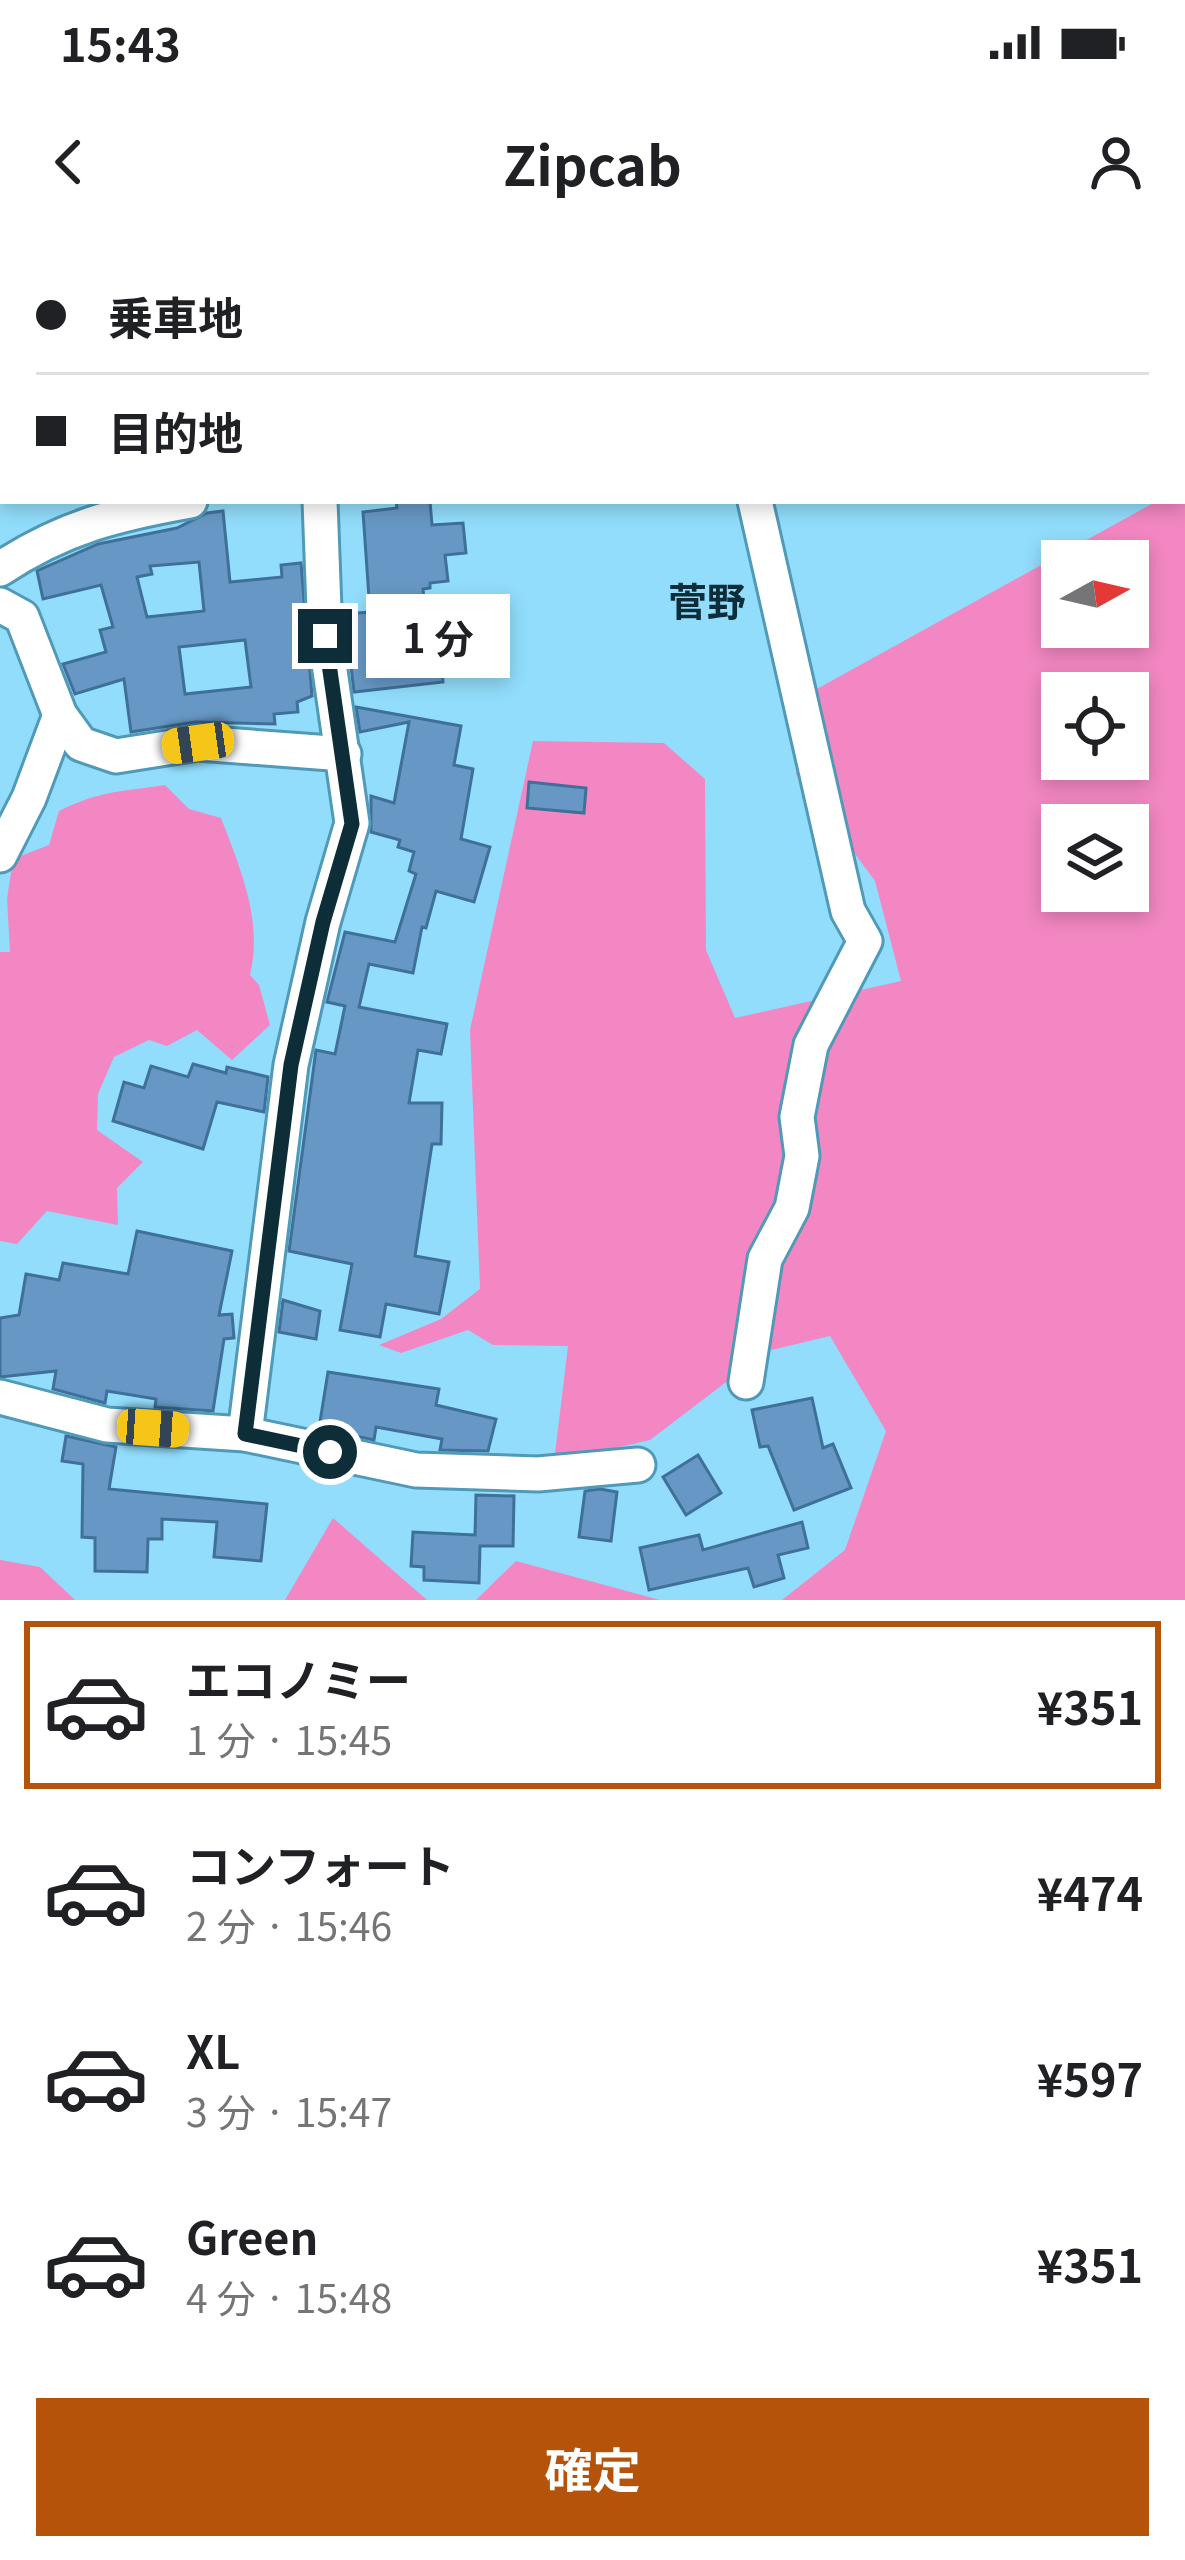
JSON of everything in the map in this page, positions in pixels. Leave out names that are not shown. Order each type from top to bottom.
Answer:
[{"type":"street","points":[[0,569],[36,545],[105,516],[173,504]]},
{"type":"street","points":[[245,1434],[291,1065],[323,922],[352,824],[325,636],[320,504]]},
{"type":"street","points":[[746,1382],[765,1259],[792,1208],[802,1156],[796,1117],[811,1046],[865,941],[848,911],[756,504]]},
{"type":"street","points":[[0,604],[22,617],[60,715],[81,744],[116,756],[198,743],[344,754]]},
{"type":"street","points":[[0,855],[29,798],[60,715]]},
{"type":"street","points":[[0,1397],[107,1425],[245,1434],[416,1469],[538,1474],[638,1465]]},
{"type":"shaded area","points":[[1152,504],[1185,504],[1185,1600],[782,1600],[845,1550],[886,1431],[830,1336],[767,1351],[650,1440],[554,1462],[568,1346],[493,1345],[468,1330],[401,1353],[379,1345],[441,1319],[480,1289],[470,1030],[533,741],[664,743],[705,779],[706,950],[735,1018],[901,981],[875,881],[796,774],[806,695],[1041,565],[1041,648],[1149,648],[1149,540],[1086,540]]},
{"type":"shaded area","points":[[165,785],[189,809],[221,818],[248,896],[254,935],[250,975],[259,985],[270,1025],[232,1060],[197,1030],[167,1046],[149,1040],[114,1057],[98,1094],[97,1130],[143,1162],[117,1188],[118,1225],[47,1211],[17,1244],[0,1241],[0,952],[10,952],[7,899],[13,859],[49,845],[59,811],[99,795]]},
{"type":"shaded area","points":[[333,1518],[427,1600],[285,1600]]},
{"type":"shaded area","points":[[0,1560],[40,1567],[75,1600],[0,1600]]},
{"type":"shaded area","points":[[516,1561],[660,1600],[476,1600]]},
{"type":"building","points":[[396,504],[430,504],[432,525],[463,523],[466,553],[445,555],[448,581],[423,589],[430,661],[441,660],[443,682],[354,692],[345,614],[370,612],[363,512],[397,508]]},
{"type":"building","points":[[223,511],[230,582],[282,577],[281,565],[301,563],[312,696],[297,702],[298,712],[274,714],[275,724],[195,722],[131,732],[124,679],[75,694],[63,664],[106,652],[100,630],[113,627],[101,585],[43,599],[37,571],[98,544],[177,528],[207,513]],"holes":[[[199,562],[204,611],[147,617],[137,577],[152,574],[150,566]],[[245,640],[251,687],[185,694],[179,647]]]},
{"type":"building","points":[[356,707],[461,726],[454,765],[473,769],[461,839],[490,847],[474,902],[436,891],[426,928],[422,927],[413,973],[369,964],[359,1007],[447,1024],[441,1054],[418,1050],[409,1103],[442,1103],[441,1144],[432,1144],[415,1256],[449,1262],[439,1314],[386,1304],[380,1337],[340,1330],[352,1264],[289,1251],[316,1050],[335,1054],[345,1006],[327,1002],[345,932],[395,942],[416,874],[409,871],[414,852],[398,847],[400,840],[371,832],[371,796],[394,803],[409,722],[360,732]]},
{"type":"building","points":[[529,782],[586,788],[584,813],[527,808]]},
{"type":"building","points":[[193,1064],[268,1077],[264,1112],[217,1102],[203,1149],[113,1121],[124,1082],[144,1088],[151,1066],[188,1077]]},
{"type":"building","points":[[137,1231],[232,1251],[219,1315],[232,1314],[234,1338],[224,1339],[213,1411],[155,1407],[156,1399],[107,1391],[105,1403],[53,1389],[56,1371],[0,1377],[0,1318],[19,1315],[26,1274],[59,1280],[63,1263],[128,1274]]},
{"type":"building","points":[[283,1300],[320,1311],[316,1339],[279,1332]]},
{"type":"building","points":[[328,1372],[439,1389],[436,1405],[496,1419],[488,1451],[440,1450],[442,1439],[376,1427],[374,1440],[319,1428]]},
{"type":"building","points":[[812,1398],[823,1448],[833,1444],[851,1488],[794,1510],[768,1446],[760,1447],[752,1410]]},
{"type":"building","points":[[66,1436],[116,1447],[109,1489],[267,1504],[261,1561],[214,1557],[217,1522],[162,1519],[162,1539],[148,1539],[147,1572],[95,1571],[95,1538],[82,1537],[83,1464],[62,1461]]},
{"type":"building","points":[[698,1455],[721,1493],[686,1515],[663,1477]]},
{"type":"building","points":[[585,1491],[617,1492],[611,1541],[579,1537]]},
{"type":"building","points":[[476,1495],[514,1496],[513,1546],[480,1546],[479,1583],[424,1580],[424,1567],[411,1566],[413,1532],[475,1535]]},
{"type":"building","points":[[802,1522],[808,1548],[778,1555],[784,1578],[754,1587],[748,1568],[649,1590],[640,1548],[699,1535],[703,1550]]},
{"type":"district","name":"菅野","points":[[707,602]]},
{"type":"route","points":[[325,636],[352,824],[323,922],[291,1065],[245,1434],[330,1452]]}]
